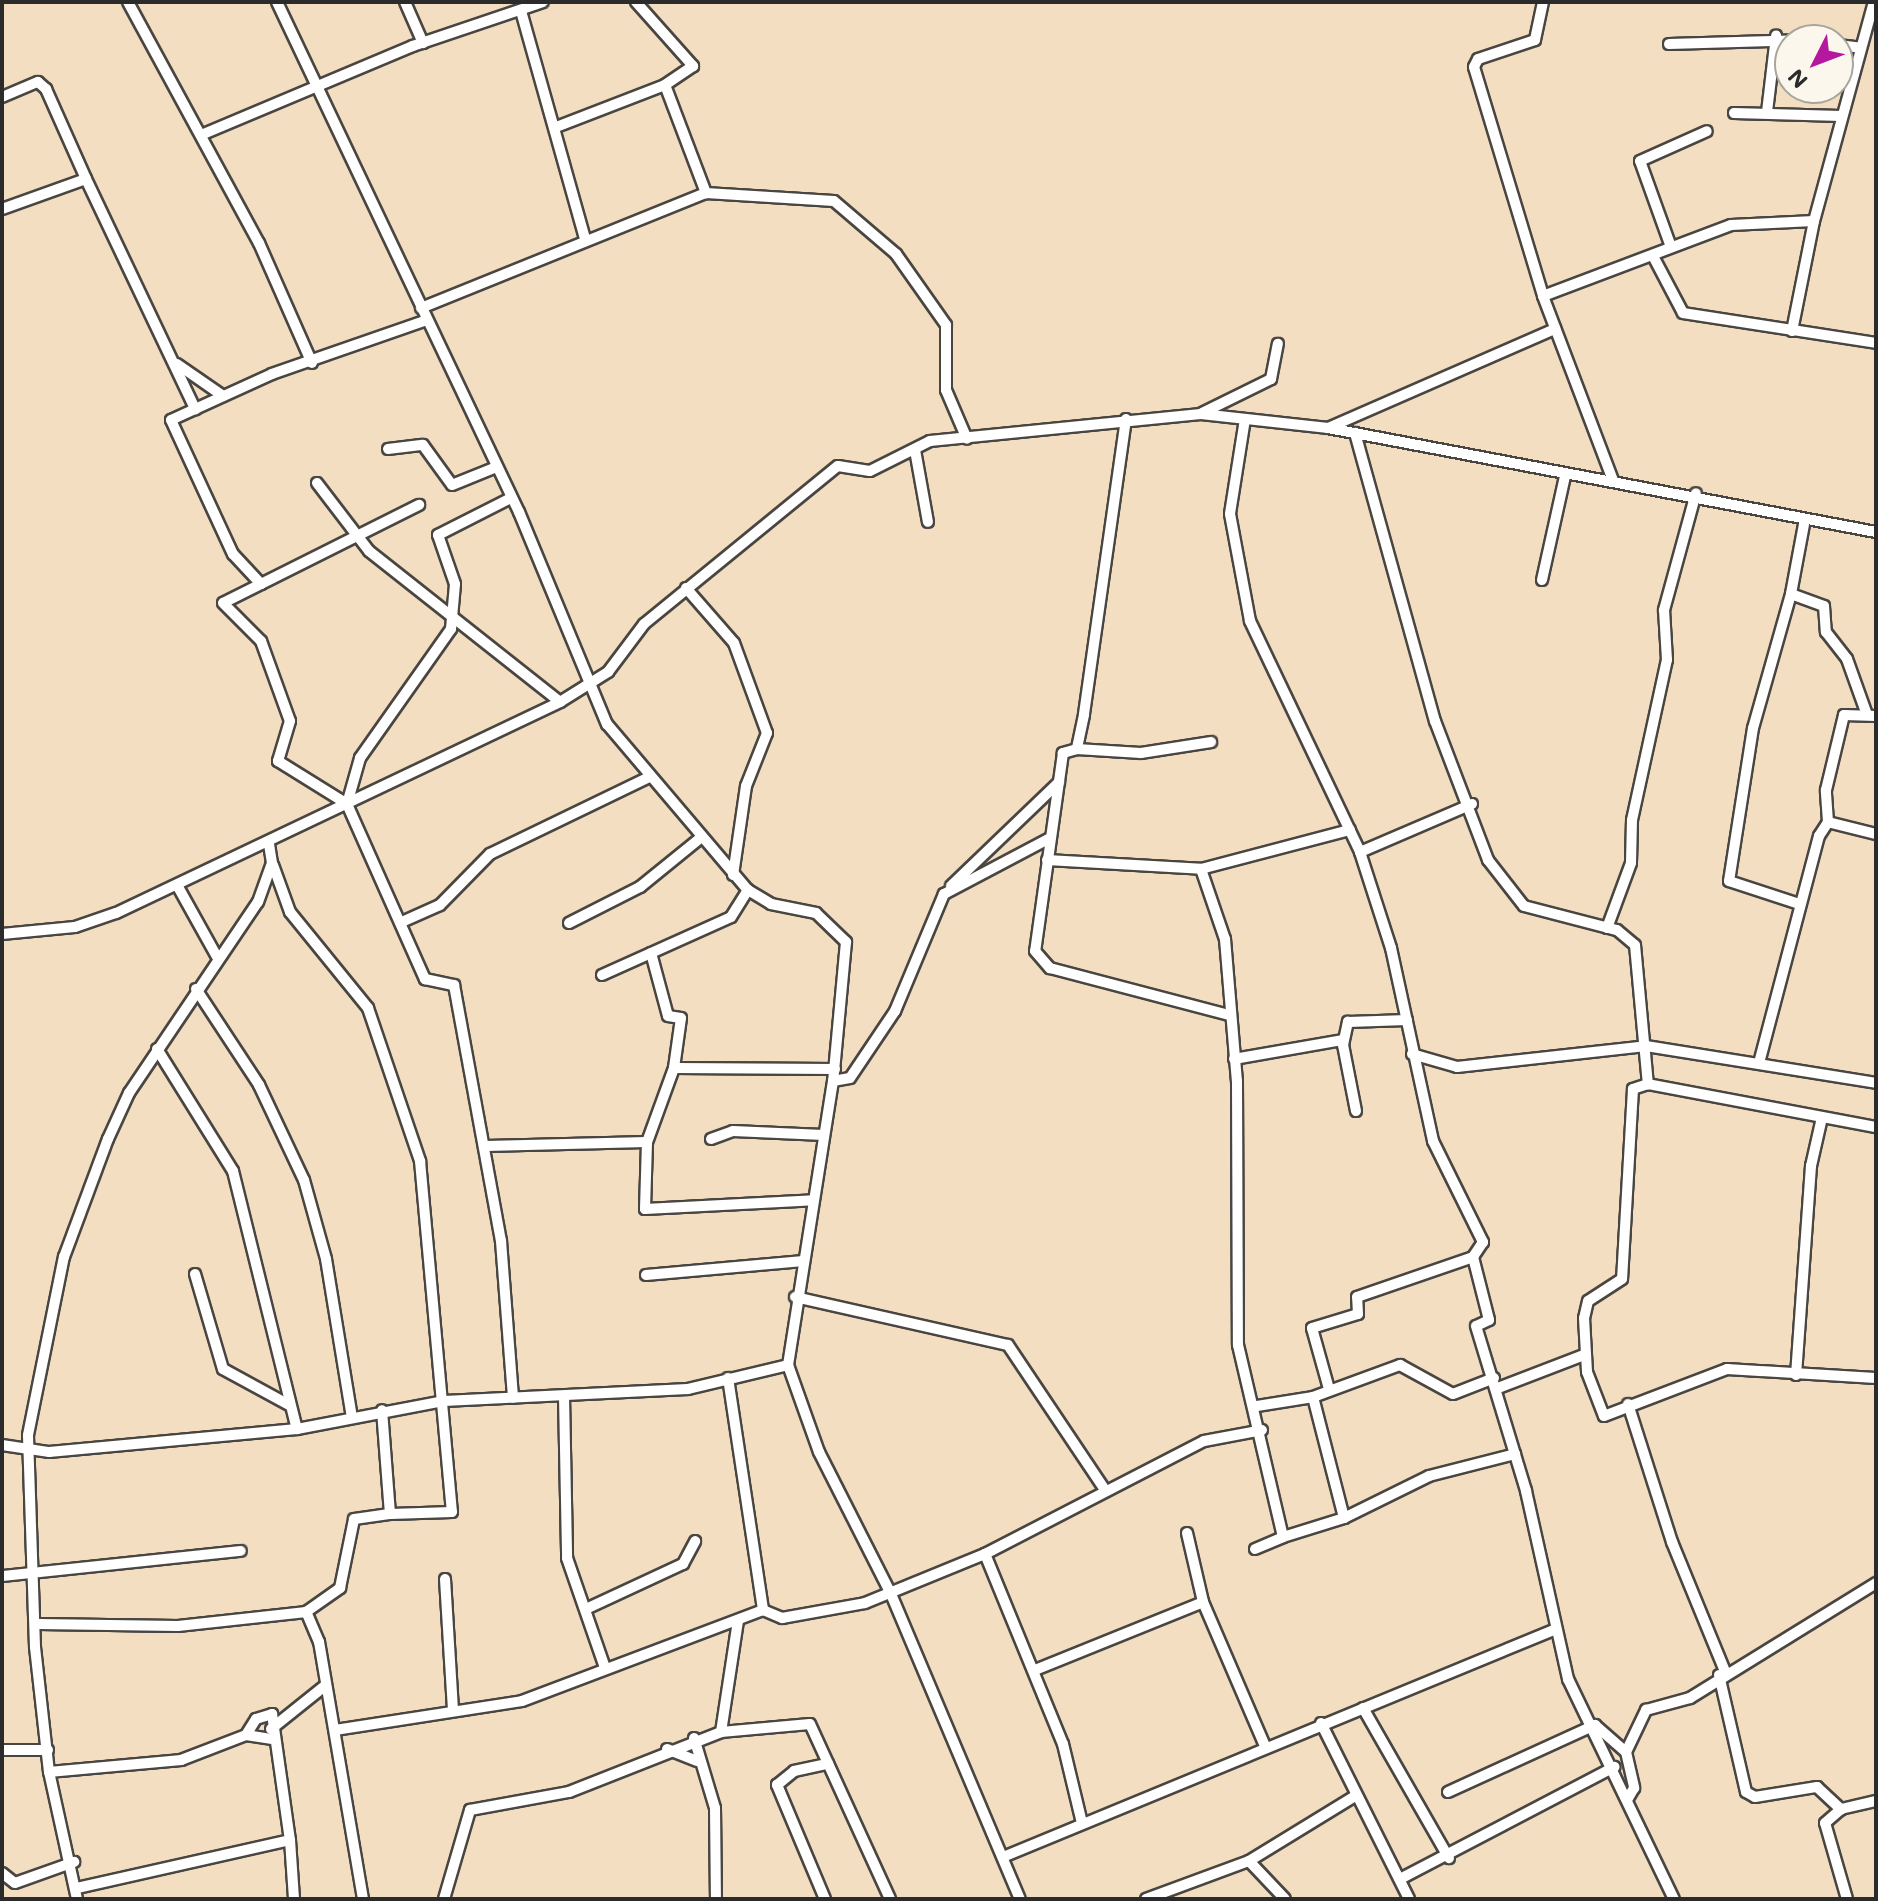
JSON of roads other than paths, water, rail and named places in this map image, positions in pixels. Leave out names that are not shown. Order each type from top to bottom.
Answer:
[{"type":"street","points":[[128,2],[201,135],[312,363]]},
{"type":"street","points":[[277,2],[290,40],[321,88],[494,468],[511,498],[594,684],[607,724],[699,839],[748,890],[771,904],[816,913],[846,942],[835,1069],[795,1297],[788,1365],[819,1452],[891,1594],[1020,1899]]},
{"type":"street","points":[[405,2],[423,43]]},
{"type":"street","points":[[201,135],[321,88],[423,43],[543,2]]},
{"type":"street","points":[[556,127],[665,85],[693,66],[636,2]]},
{"type":"street","points":[[1543,2],[1535,40],[1478,59],[1474,67],[1543,296],[1613,480]]},
{"type":"street","points":[[1792,331],[1814,221],[1874,2]]},
{"type":"street","points":[[521,11],[585,239]]},
{"type":"street","points":[[1669,44],[1774,36]]},
{"type":"street","points":[[1854,47],[1861,48]]},
{"type":"street","points":[[1767,112],[1774,53]]},
{"type":"street","points":[[2,97],[38,82],[46,89],[86,179],[177,364],[195,409]]},
{"type":"street","points":[[665,85],[706,193]]},
{"type":"street","points":[[1734,113],[1841,116]]},
{"type":"street","points":[[1671,247],[1640,161],[1707,131]]},
{"type":"street","points":[[2,209],[86,179]]},
{"type":"street","points":[[421,308],[585,239],[706,193],[834,201],[896,254],[946,325],[946,390],[967,439]]},
{"type":"street","points":[[1543,296],[1731,225],[1814,221]]},
{"type":"street","points":[[1653,256],[1683,313],[1876,343]]},
{"type":"street","points":[[261,584],[233,554],[171,420],[223,396],[427,320]]},
{"type":"street","points":[[1328,428],[1555,329]]},
{"type":"street","points":[[1201,414],[1271,379],[1278,344]]},
{"type":"street","points":[[177,364],[223,396]]},
{"type":"street","points":[[2,934],[75,927],[177,885],[269,844],[594,684],[686,588],[838,466],[870,471],[930,441],[1126,419],[1201,414],[1328,428],[1565,476],[1696,493],[1876,532]]},
{"type":"street","points":[[1077,749],[1126,419]]},
{"type":"street","points":[[1245,419],[1230,514],[1250,621],[1360,852],[1407,1020],[1433,1141],[1483,1242],[1473,1257],[1357,1297],[1358,1314],[1312,1328],[1329,1389]]},
{"type":"street","points":[[1355,433],[1435,721],[1472,804],[1488,860],[1518,903],[1607,928],[1635,945],[1648,1084]]},
{"type":"street","points":[[388,449],[423,445],[452,485],[494,468]]},
{"type":"street","points":[[915,450],[928,522]]},
{"type":"street","points":[[1542,580],[1565,476]]},
{"type":"street","points":[[317,483],[369,551],[455,611],[560,702]]},
{"type":"street","points":[[1607,928],[1631,863],[1632,820],[1667,660],[1664,610],[1696,493]]},
{"type":"street","points":[[347,804],[360,758],[426,673],[455,611],[455,584],[438,535],[511,498]]},
{"type":"street","points":[[419,505],[223,603],[259,637],[290,721],[278,761],[347,804],[404,921],[425,979],[454,985],[486,1146],[513,1398]]},
{"type":"street","points":[[1799,904],[1729,881],[1753,728],[1791,594],[1805,519]]},
{"type":"street","points":[[686,588],[734,643],[767,733],[746,786],[733,875]]},
{"type":"street","points":[[1759,1063],[1799,904],[1828,822],[1826,790],[1844,715],[1871,716],[1847,659],[1826,632],[1824,606],[1791,594]]},
{"type":"street","points":[[1211,742],[1141,753],[1077,749],[1063,753],[1035,926],[1044,965],[1229,1015]]},
{"type":"street","points":[[404,921],[440,905],[490,854],[632,791],[649,777]]},
{"type":"street","points":[[833,1081],[850,1078],[895,1011],[944,894],[1059,782]]},
{"type":"street","points":[[1360,852],[1472,804]]},
{"type":"street","points":[[1828,822],[1876,834]]},
{"type":"street","points":[[1047,860],[1201,869],[1350,830]]},
{"type":"street","points":[[944,894],[1050,838]]},
{"type":"street","points":[[569,923],[640,887],[699,839]]},
{"type":"street","points":[[39,1624],[178,1626],[306,1612],[340,1588],[354,1519],[390,1514],[452,1512],[420,1161],[368,1008],[290,912],[272,863],[269,844]]},
{"type":"street","points":[[272,863],[258,902],[196,989],[118,1116],[64,1257],[26,1448],[32,1574],[39,1624],[49,1772],[74,1862],[77,1894],[290,1840]]},
{"type":"street","points":[[1201,869],[1225,939],[1234,1059],[1238,1345],[1257,1406],[1283,1537]]},
{"type":"street","points":[[177,885],[217,957]]},
{"type":"street","points":[[602,975],[731,917],[748,890]]},
{"type":"street","points":[[651,953],[668,1016],[681,1018],[674,1068],[647,1142],[645,1209],[814,1200]]},
{"type":"street","points":[[196,989],[259,1085],[304,1180],[326,1259],[352,1417]]},
{"type":"street","points":[[1356,1111],[1343,1040],[1348,1022],[1407,1020]]},
{"type":"street","points":[[1234,1059],[1343,1040]]},
{"type":"street","points":[[1412,1054],[1457,1067],[1646,1046],[1876,1083]]},
{"type":"street","points":[[157,1049],[233,1171],[274,1316],[289,1405],[297,1429]]},
{"type":"street","points":[[674,1068],[835,1069]]},
{"type":"street","points":[[1876,1127],[1821,1122],[1648,1084],[1633,1089],[1622,1279],[1588,1301],[1584,1355],[1604,1416],[1628,1404],[1727,1369],[1876,1378]]},
{"type":"street","points":[[1796,1375],[1811,1166],[1821,1122]]},
{"type":"street","points":[[711,1139],[733,1131],[824,1135]]},
{"type":"street","points":[[486,1146],[647,1142]]},
{"type":"street","points":[[1473,1257],[1490,1309],[1489,1320],[1476,1326],[1496,1383],[1515,1454],[1568,1679],[1595,1725],[1674,1899]]},
{"type":"street","points":[[646,1275],[803,1261]]},
{"type":"street","points":[[195,1274],[223,1369],[289,1405]]},
{"type":"street","points":[[795,1297],[1008,1345],[1103,1487]]},
{"type":"street","points":[[1257,1406],[1313,1397],[1400,1365],[1453,1394],[1584,1355]]},
{"type":"street","points":[[2,1445],[26,1448],[297,1429],[382,1410],[444,1401],[688,1389],[788,1365]]},
{"type":"street","points":[[728,1378],[763,1610]]},
{"type":"street","points":[[564,1396],[571,1505],[566,1549],[588,1608],[605,1668]]},
{"type":"street","points":[[1313,1397],[1344,1518]]},
{"type":"street","points":[[1628,1404],[1682,1569],[1700,1597],[1722,1673],[1746,1792],[1817,1787],[1841,1809]]},
{"type":"street","points":[[382,1410],[390,1514]]},
{"type":"street","points":[[335,1730],[522,1701],[763,1610],[801,1617],[891,1594],[985,1554],[1103,1487],[1204,1441],[1262,1430]]},
{"type":"street","points":[[1255,1549],[1344,1518],[1429,1476],[1515,1454]]},
{"type":"street","points":[[1187,1533],[1203,1602],[1265,1746]]},
{"type":"street","points":[[588,1608],[683,1564],[695,1541]]},
{"type":"street","points":[[2,1576],[241,1551]]},
{"type":"street","points":[[985,1554],[1035,1670],[1082,1823]]},
{"type":"street","points":[[445,1579],[453,1710]]},
{"type":"street","points":[[1627,1800],[1634,1788],[1626,1752],[1639,1716],[1690,1698],[1722,1673],[1876,1583]]},
{"type":"street","points":[[1035,1670],[1203,1602]]},
{"type":"street","points":[[306,1612],[335,1730],[363,1899]]},
{"type":"street","points":[[721,1732],[738,1621]]},
{"type":"street","points":[[1003,1857],[1265,1746],[1556,1629]]},
{"type":"street","points":[[49,1772],[147,1767],[246,1735],[271,1734],[326,1685]]},
{"type":"street","points":[[1363,1708],[1449,1858]]},
{"type":"street","points":[[246,1735],[256,1719],[272,1714],[271,1734],[290,1840],[294,1899]]},
{"type":"street","points":[[1321,1723],[1409,1899]]},
{"type":"street","points":[[444,1899],[470,1810],[569,1792],[694,1738],[721,1732],[810,1724],[890,1899]]},
{"type":"street","points":[[1595,1725],[1626,1752]]},
{"type":"street","points":[[1448,1792],[1595,1725]]},
{"type":"street","points":[[694,1738],[697,1761],[715,1808],[716,1899]]},
{"type":"street","points":[[667,1749],[697,1761]]},
{"type":"street","points":[[2,1750],[48,1750]]},
{"type":"street","points":[[825,1899],[777,1785],[794,1771],[828,1764]]},
{"type":"street","points":[[1400,1879],[1449,1858],[1614,1767]]},
{"type":"street","points":[[1146,1899],[1249,1861],[1355,1796]]},
{"type":"street","points":[[1847,1899],[1825,1834],[1825,1823],[1841,1809],[1876,1801]]},
{"type":"street","points":[[1249,1861],[1285,1899]]},
{"type":"street","points":[[2,1873],[15,1883],[74,1862]]}]
